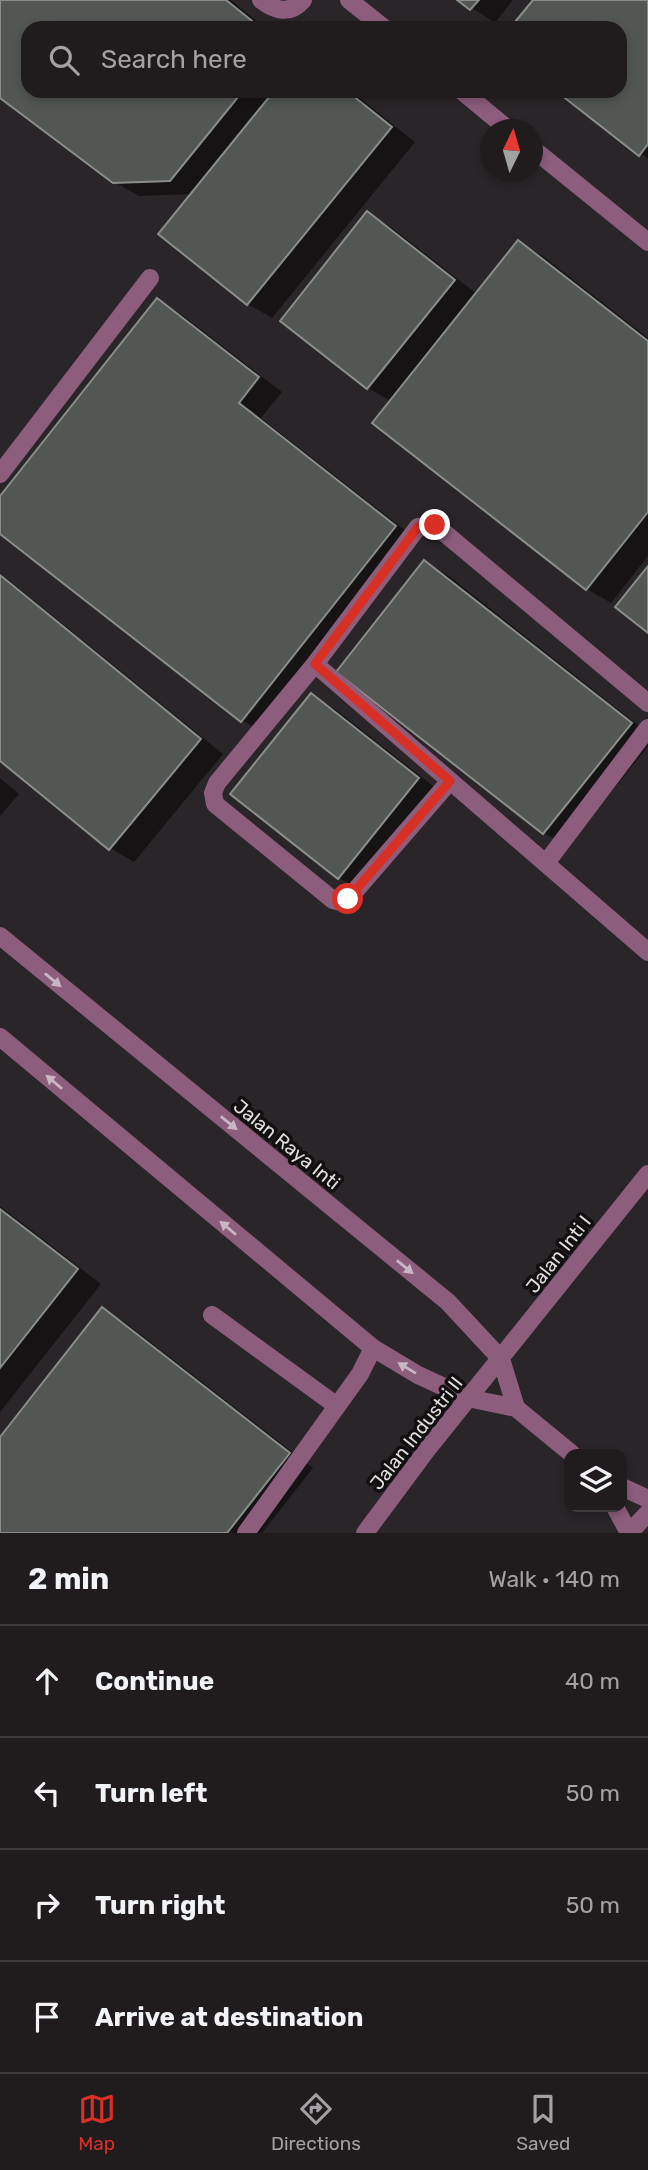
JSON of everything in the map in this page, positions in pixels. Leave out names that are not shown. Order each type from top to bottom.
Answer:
[{"type":"street","points":[[261,0],[271,8],[283,11],[297,7],[303,0]]},
{"type":"street","points":[[349,0],[375,21]]},
{"type":"street","points":[[470,98],[496,119]]},
{"type":"street","points":[[543,156],[648,242]]},
{"type":"street","points":[[0,474],[150,278]]},
{"type":"street","points":[[450,781],[348,899],[341,902],[333,900],[215,803],[213,793],[218,783],[315,664],[418,527],[435,525],[648,703]]},
{"type":"street","points":[[315,664],[648,951]]},
{"type":"street","points":[[546,863],[648,728]]},
{"type":"street","name":"Jalan Raya Inti","points":[[0,936],[448,1302],[501,1359],[516,1408]]},
{"type":"street","points":[[0,1037],[373,1348],[418,1375],[468,1398],[516,1408],[566,1449]]},
{"type":"street","name":"Jalan Inti I","points":[[501,1359],[648,1174]]},
{"type":"street","points":[[212,1315],[337,1406]]},
{"type":"street","points":[[246,1533],[360,1374],[373,1348]]},
{"type":"street","name":"Jalan Industri II","points":[[365,1533],[501,1359]]},
{"type":"street","points":[[627,1489],[648,1499]]},
{"type":"street","points":[[618,1512],[628,1533],[648,1513]]},
{"type":"building","points":[[0,0],[226,0],[252,21],[21,21],[21,98],[237,98],[170,181],[113,183],[0,98]]},
{"type":"building","points":[[457,0],[479,0],[470,10]]},
{"type":"building","points":[[533,0],[648,0],[648,144],[639,156],[565,98],[627,98],[627,21],[516,21]]},
{"type":"building","points":[[268,98],[356,98],[392,127],[247,305],[158,234]]},
{"type":"building","points":[[367,211],[455,280],[367,389],[280,321]]},
{"type":"building","points":[[518,240],[648,341],[648,512],[586,590],[372,423]]},
{"type":"building","points":[[157,298],[259,377],[239,403],[396,526],[241,722],[0,534],[0,496]]},
{"type":"building","points":[[424,560],[632,723],[543,834],[336,672]]},
{"type":"building","points":[[648,566],[648,633],[615,607]]},
{"type":"building","points":[[0,575],[201,739],[109,850],[0,761]]},
{"type":"building","points":[[311,693],[419,778],[338,879],[230,794]]},
{"type":"building","points":[[0,1209],[78,1269],[0,1368]]},
{"type":"building","points":[[102,1307],[290,1453],[227,1533],[0,1533],[0,1437]]},
{"type":"route","points":[[348,899],[450,781],[315,664],[418,527],[435,525]]}]
